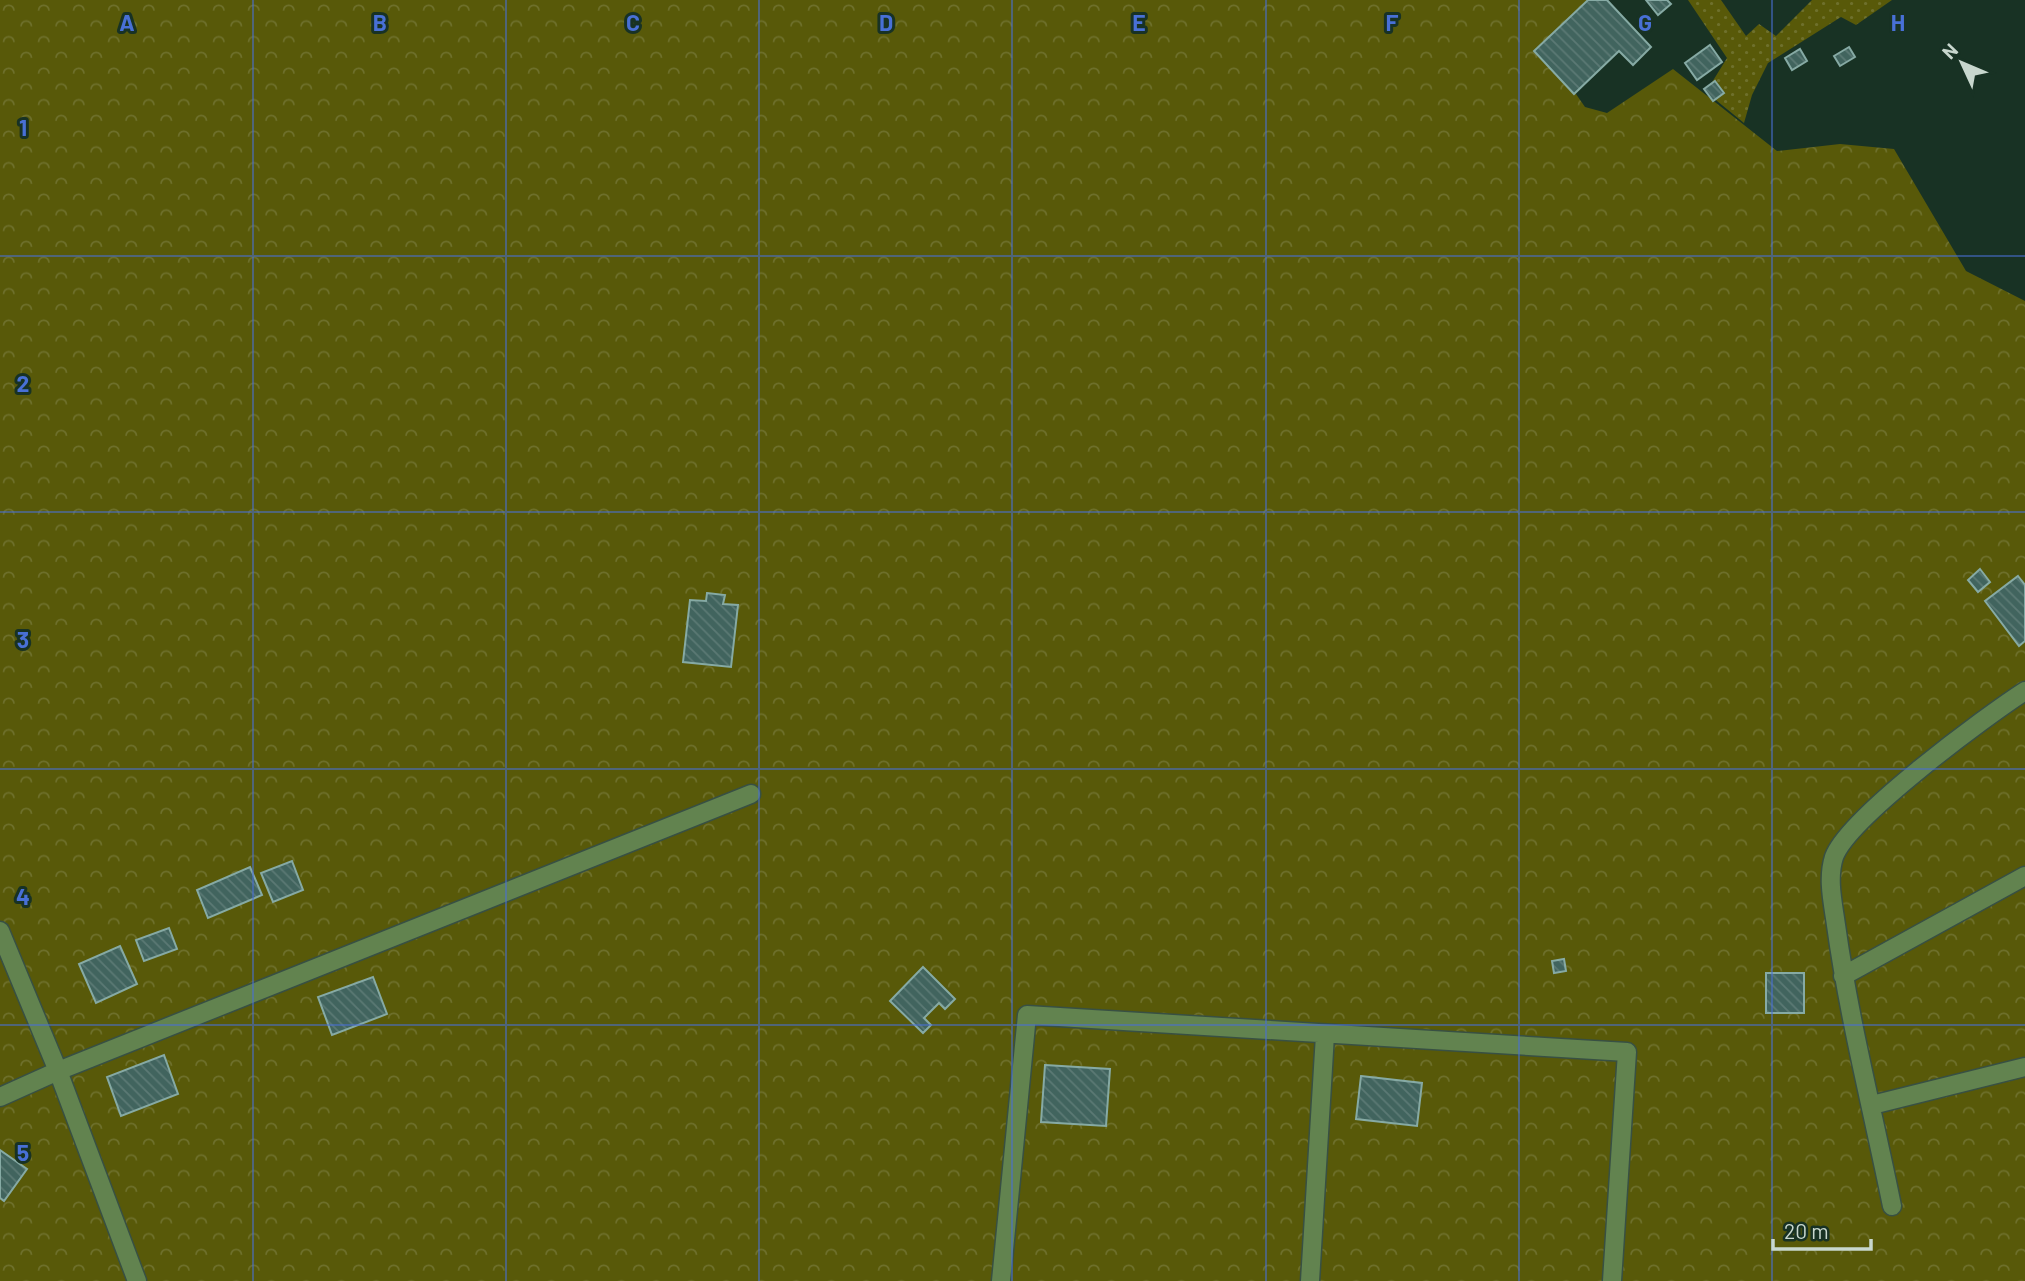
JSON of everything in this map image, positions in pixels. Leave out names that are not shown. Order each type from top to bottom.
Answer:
[{"type":"lane","points":[[1892,1206],[1843,976],[1830,879],[1835,855],[1855,830],[1905,783],[1980,721],[2025,691]]},
{"type":"lane","points":[[0,1097],[58,1070],[751,794]]},
{"type":"lane","points":[[1843,976],[2025,876]]},
{"type":"lane","points":[[0,931],[58,1070],[137,1281]]},
{"type":"lane","points":[[1002,1281],[1027,1015],[1627,1052],[1612,1281]]},
{"type":"lane","points":[[1310,1281],[1325,1035]]},
{"type":"lane","points":[[1872,1105],[2025,1067]]},
{"type":"green space","points":[[0,0],[1601,0],[1546,51],[1585,107],[1607,113],[1673,69],[1777,151],[1840,144],[1894,149],[1966,271],[2025,301],[2025,1281],[0,1281]]},
{"type":"green space","points":[[1688,0],[1721,0],[1746,36],[1759,24],[1776,36],[1812,0],[1892,0],[1856,25],[1841,17],[1768,63],[1752,95],[1744,123],[1706,92],[1727,58]]},
{"type":"building","points":[[1588,0],[1607,0],[1651,47],[1633,65],[1619,51],[1574,94],[1534,51]]},
{"type":"building","points":[[1646,0],[1667,0],[1671,4],[1658,15]]},
{"type":"building","points":[[1710,45],[1722,62],[1697,80],[1685,63]]},
{"type":"building","points":[[1849,47],[1855,57],[1840,66],[1834,56]]},
{"type":"building","points":[[1800,49],[1807,61],[1792,70],[1785,58]]},
{"type":"building","points":[[1715,81],[1724,93],[1713,101],[1704,89]]},
{"type":"building","points":[[1980,569],[1990,582],[1978,592],[1968,580]]},
{"type":"building","points":[[2018,576],[2025,585],[2025,641],[2019,646],[1985,601]]},
{"type":"building","points":[[707,593],[725,595],[723,604],[738,605],[731,667],[683,662],[690,600],[706,601]]},
{"type":"building","points":[[292,861],[303,890],[273,902],[261,873]]},
{"type":"building","points":[[250,867],[262,895],[208,918],[197,890]]},
{"type":"building","points":[[169,928],[177,949],[144,961],[136,940]]},
{"type":"building","points":[[120,946],[137,984],[96,1003],[79,964]]},
{"type":"building","points":[[1564,959],[1566,971],[1554,973],[1552,961]]},
{"type":"building","points":[[923,967],[955,999],[945,1009],[939,1003],[924,1018],[931,1025],[923,1033],[890,1001]]},
{"type":"building","points":[[1766,973],[1804,973],[1804,1013],[1766,1013]]},
{"type":"building","points":[[373,977],[387,1014],[332,1035],[318,997]]},
{"type":"building","points":[[164,1055],[178,1094],[121,1116],[107,1077]]},
{"type":"building","points":[[1045,1065],[1110,1069],[1106,1126],[1041,1122]]},
{"type":"building","points":[[1361,1076],[1422,1083],[1417,1126],[1356,1119]]},
{"type":"building","points":[[0,1150],[27,1169],[4,1201],[0,1198]]}]
